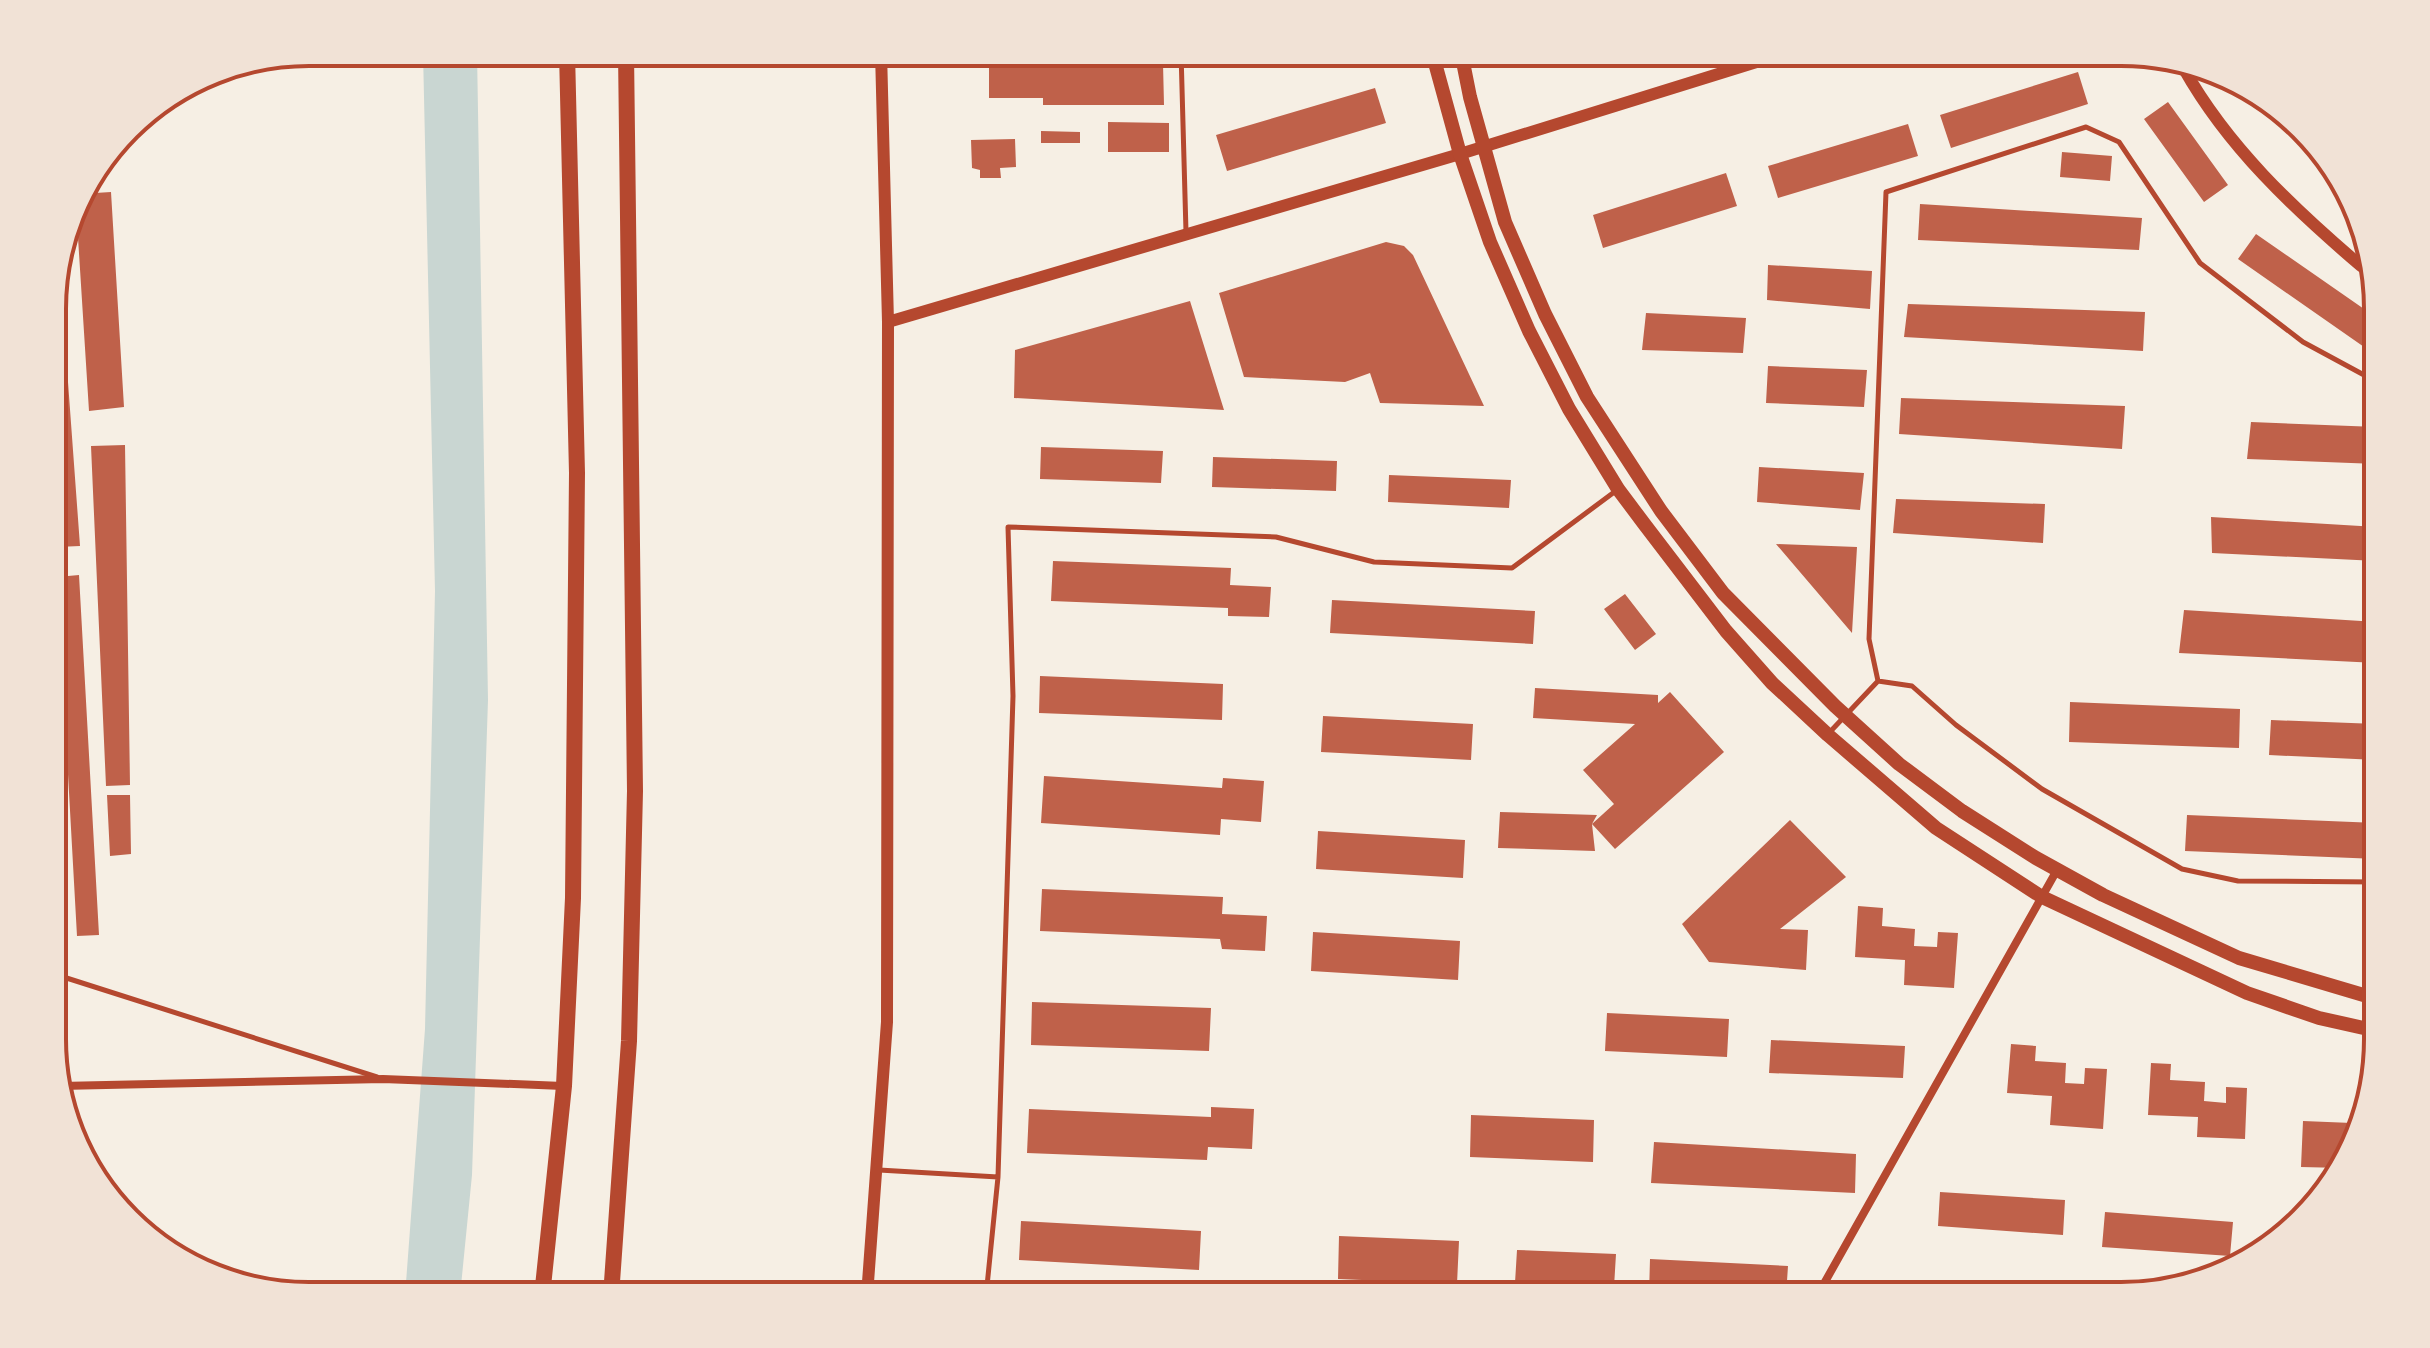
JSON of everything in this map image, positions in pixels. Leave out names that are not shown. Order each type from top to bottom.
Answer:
[{"type":"highway","points":[[543,1282],[564,1086],[573,898],[577,473],[567,66]]},
{"type":"highway","points":[[612,1282],[629,1041],[635,791],[626,66]]},
{"type":"main road","points":[[1436,66],[1460,154],[1490,242],[1529,331],[1569,409],[1618,489],[1726,631],[1772,683],[1936,828],[2042,897],[2247,993],[2319,1018],[2363,1028]]},
{"type":"main road","points":[[1464,66],[1505,222],[1545,314],[1587,397],[1661,511],[1723,593],[1846,716],[1899,764],[1962,811],[2103,895],[2239,958],[2363,995]]},
{"type":"street","points":[[868,1282],[887,1022],[888,322],[881,66]]},
{"type":"street","points":[[888,322],[1484,147],[1744,66]]},
{"type":"street","points":[[2189,76],[2247,160],[2301,215],[2359,265]]},
{"type":"street","points":[[1825,1281],[2057,870]]},
{"type":"street","points":[[71,1086],[383,1079],[564,1086]]},
{"type":"lane","points":[[1181,66],[1186,233]]},
{"type":"lane","points":[[1878,681],[1869,639],[1886,192],[2086,127],[2119,142],[2200,263],[2303,342],[2363,374]]},
{"type":"lane","points":[[987,1282],[998,1177],[1013,696],[1008,527],[1276,537],[1374,562],[1512,568],[1618,489]]},
{"type":"lane","points":[[1828,735],[1878,681]]},
{"type":"lane","points":[[1878,681],[1912,686],[1956,725],[2042,789],[2182,869],[2238,881],[2363,882]]},
{"type":"lane","points":[[66,978],[383,1079]]},
{"type":"lane","points":[[876,1170],[998,1177]]},
{"type":"shaded area","points":[[423,66],[477,66],[488,700],[472,1175],[461,1282],[406,1282],[425,1029],[435,591]]},
{"type":"building","points":[[989,66],[1163,66],[1164,105],[1043,105],[1043,98],[989,98]]},
{"type":"building","points":[[2078,72],[2088,104],[1951,148],[1940,115]]},
{"type":"building","points":[[1375,88],[1386,123],[1227,171],[1216,135]]},
{"type":"building","points":[[2168,102],[2228,185],[2204,202],[2144,119]]},
{"type":"building","points":[[1108,122],[1169,123],[1169,152],[1108,152]]},
{"type":"building","points":[[1908,124],[1918,156],[1778,198],[1768,166]]},
{"type":"building","points":[[1041,131],[1080,132],[1080,143],[1041,143]]},
{"type":"building","points":[[1015,139],[1016,167],[1000,168],[1001,178],[980,178],[980,170],[972,168],[971,140]]},
{"type":"building","points":[[2062,152],[2112,156],[2110,181],[2060,177]]},
{"type":"building","points":[[1726,173],[1737,206],[1603,248],[1593,215]]},
{"type":"building","points":[[111,192],[124,407],[89,411],[78,235],[97,193]]},
{"type":"building","points":[[1920,204],[2142,218],[2139,250],[1918,240]]},
{"type":"building","points":[[2256,234],[2363,308],[2363,346],[2238,259]]},
{"type":"building","points":[[1386,242],[1404,246],[1413,255],[1484,406],[1380,403],[1370,373],[1345,382],[1244,377],[1219,293]]},
{"type":"building","points":[[1768,265],[1872,271],[1870,309],[1767,300]]},
{"type":"building","points":[[1190,301],[1224,410],[1014,398],[1015,350]]},
{"type":"building","points":[[1908,304],[2145,312],[2143,351],[1904,337]]},
{"type":"building","points":[[1646,313],[1746,318],[1743,353],[1642,350]]},
{"type":"building","points":[[66,355],[80,546],[66,547]]},
{"type":"building","points":[[1768,366],[1867,370],[1864,407],[1766,403]]},
{"type":"building","points":[[1901,398],[2125,406],[2122,449],[1899,434]]},
{"type":"building","points":[[2251,422],[2363,426],[2363,463],[2247,459]]},
{"type":"building","points":[[125,445],[130,785],[106,786],[91,446]]},
{"type":"building","points":[[1041,447],[1163,451],[1161,483],[1040,479]]},
{"type":"building","points":[[1213,457],[1337,461],[1336,491],[1212,487]]},
{"type":"building","points":[[1759,467],[1864,473],[1860,510],[1757,502]]},
{"type":"building","points":[[1389,475],[1511,480],[1509,508],[1388,502]]},
{"type":"building","points":[[1896,499],[2045,504],[2043,543],[1893,533]]},
{"type":"building","points":[[2211,517],[2363,526],[2363,560],[2212,553]]},
{"type":"building","points":[[1776,544],[1857,547],[1852,633]]},
{"type":"building","points":[[1053,561],[1231,568],[1230,585],[1271,587],[1269,617],[1228,616],[1228,608],[1051,601]]},
{"type":"building","points":[[79,575],[99,935],[77,936],[66,739],[66,576]]},
{"type":"building","points":[[1625,594],[1656,634],[1635,650],[1604,609]]},
{"type":"building","points":[[1332,600],[1535,611],[1533,644],[1330,633]]},
{"type":"building","points":[[2184,610],[2363,621],[2363,662],[2179,653]]},
{"type":"building","points":[[1040,676],[1223,684],[1222,720],[1039,713]]},
{"type":"building","points":[[1535,688],[1658,695],[1658,703],[1670,692],[1724,752],[1615,849],[1592,824],[1614,804],[1583,770],[1635,724],[1533,718]]},
{"type":"building","points":[[2070,702],[2240,709],[2239,748],[2069,742]]},
{"type":"building","points":[[1323,716],[1473,724],[1471,760],[1321,752]]},
{"type":"building","points":[[2271,720],[2363,723],[2363,759],[2269,755]]},
{"type":"building","points":[[1044,776],[1222,788],[1223,778],[1264,781],[1261,822],[1221,819],[1220,835],[1041,823]]},
{"type":"building","points":[[107,795],[130,795],[131,854],[110,856]]},
{"type":"building","points":[[1500,812],[1597,815],[1592,824],[1595,851],[1498,848]]},
{"type":"building","points":[[2187,815],[2363,822],[2363,858],[2185,851]]},
{"type":"building","points":[[1790,820],[1846,877],[1780,929],[1808,930],[1806,970],[1709,962],[1682,924]]},
{"type":"building","points":[[1318,831],[1465,840],[1463,878],[1316,869]]},
{"type":"building","points":[[1042,889],[1223,897],[1222,914],[1267,916],[1265,951],[1222,949],[1220,939],[1040,931]]},
{"type":"building","points":[[1858,906],[1883,908],[1882,926],[1915,929],[1914,946],[1937,947],[1938,932],[1958,933],[1954,988],[1904,985],[1905,960],[1855,957]]},
{"type":"building","points":[[1313,932],[1460,941],[1458,980],[1311,971]]},
{"type":"building","points":[[1032,1002],[1211,1008],[1209,1051],[1031,1045]]},
{"type":"building","points":[[1607,1013],[1729,1019],[1727,1057],[1605,1051]]},
{"type":"building","points":[[1771,1040],[1905,1046],[1903,1078],[1769,1073]]},
{"type":"building","points":[[2011,1044],[2036,1046],[2035,1061],[2066,1063],[2065,1083],[2084,1084],[2085,1068],[2107,1069],[2103,1129],[2050,1125],[2052,1096],[2007,1093]]},
{"type":"building","points":[[2151,1063],[2171,1064],[2170,1080],[2205,1082],[2204,1101],[2226,1103],[2226,1087],[2247,1088],[2245,1139],[2197,1137],[2198,1117],[2148,1115]]},
{"type":"building","points":[[1211,1107],[1254,1109],[1252,1149],[1208,1147],[1207,1160],[1027,1153],[1029,1109],[1211,1117]]},
{"type":"building","points":[[1471,1115],[1594,1120],[1593,1162],[1470,1157]]},
{"type":"building","points":[[2303,1121],[2348,1123],[2326,1168],[2301,1167]]},
{"type":"building","points":[[1654,1142],[1856,1154],[1855,1193],[1651,1183]]},
{"type":"building","points":[[1940,1192],[2065,1200],[2063,1235],[1938,1226]]},
{"type":"building","points":[[2105,1212],[2233,1222],[2230,1256],[2102,1247]]},
{"type":"building","points":[[1021,1221],[1201,1231],[1199,1270],[1019,1260]]},
{"type":"building","points":[[1339,1236],[1459,1241],[1457,1281],[1338,1279]]},
{"type":"building","points":[[1517,1250],[1616,1254],[1614,1281],[1515,1281]]},
{"type":"building","points":[[1650,1259],[1788,1266],[1787,1281],[1649,1281]]}]
